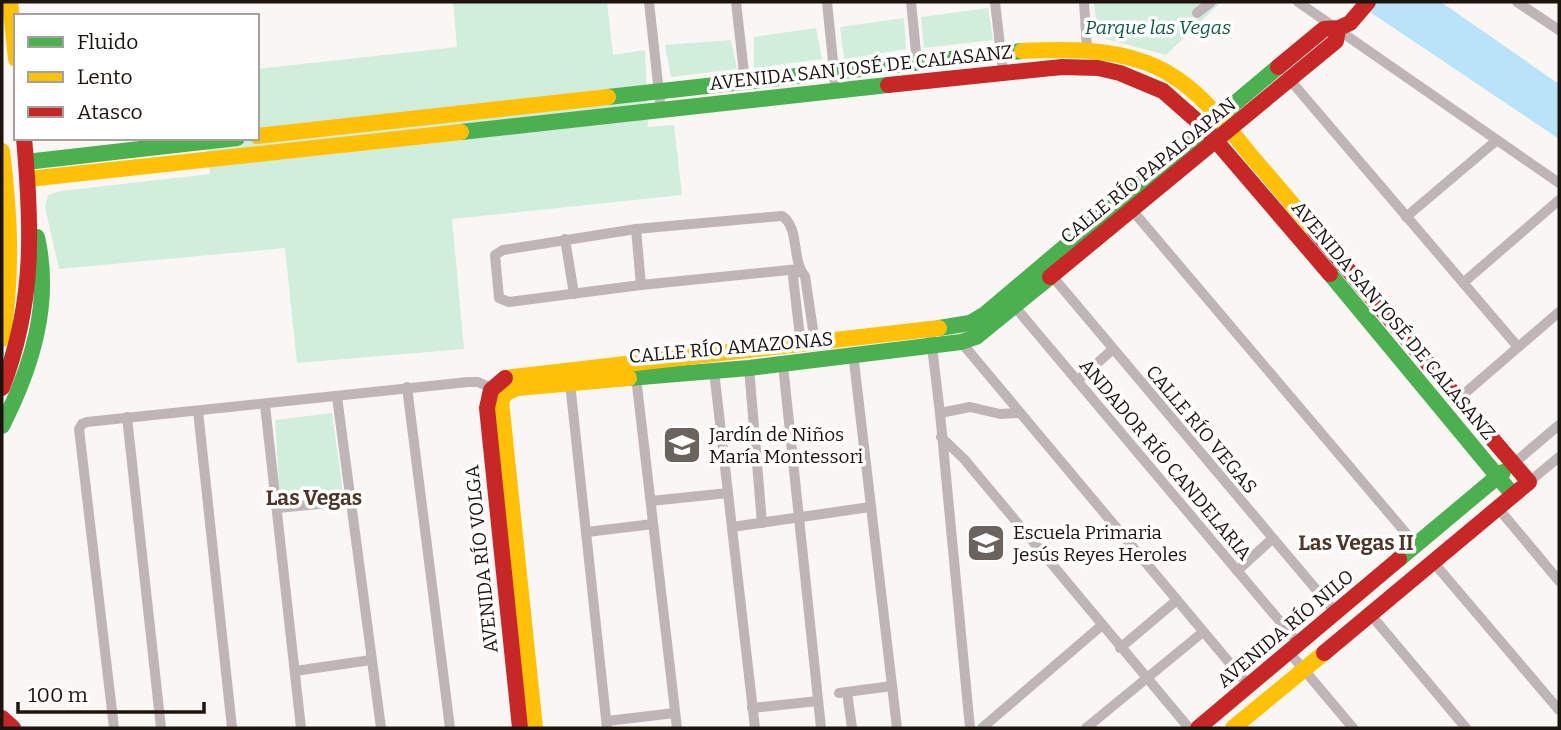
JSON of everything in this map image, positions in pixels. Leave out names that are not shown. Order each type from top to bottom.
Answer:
[{"type":"street","points":[[10,2],[14,40]]},
{"type":"street","points":[[649,2],[661,111]]},
{"type":"street","points":[[736,2],[745,82]]},
{"type":"street","points":[[827,2],[836,91]]},
{"type":"street","points":[[911,2],[918,62]]},
{"type":"street","points":[[995,2],[1003,72]]},
{"type":"street","points":[[1084,2],[1087,48]]},
{"type":"street","points":[[1197,13],[1211,2]]},
{"type":"street","points":[[1298,2],[1559,183]]},
{"type":"street","points":[[1517,2],[1559,30]]},
{"type":"street","name":"CALLE RÍO PAPALOAPAN","points":[[969,334],[1047,271],[1205,128],[1324,29],[1339,30],[1352,22],[1365,6]]},
{"type":"street","name":"CALLE RÍO PAPALOAPAN","points":[[1047,271],[1132,210],[1230,130],[1336,41],[1339,30]]},
{"type":"street","name":"AVENIDA SAN JOSÉ DE CALASANZ","points":[[259,136],[1000,53],[1087,48],[1119,55],[1164,71],[1188,86],[1218,117],[1529,482]]},
{"type":"street","name":"AVENIDA SAN JOSÉ DE CALASANZ","points":[[28,179],[1003,72],[1078,66],[1120,73],[1163,92],[1205,128],[1337,282],[1513,495]]},
{"type":"street","points":[[1290,80],[1518,347]]},
{"type":"street","points":[[485,110],[487,130]]},
{"type":"street","points":[[2,388],[19,339],[28,293],[31,221],[24,140]]},
{"type":"street","points":[[26,162],[219,140]]},
{"type":"street","points":[[1406,217],[1497,140]]},
{"type":"street","points":[[2,151],[8,225],[9,305],[2,339]]},
{"type":"street","points":[[1463,283],[1559,200]]},
{"type":"street","points":[[1132,210],[1416,545]]},
{"type":"street","points":[[799,269],[509,302],[499,298],[495,255],[498,251],[635,229],[782,216],[789,222],[799,269],[805,276],[808,344]]},
{"type":"street","points":[[2,426],[19,390],[32,350],[40,311],[42,262],[31,221]]},
{"type":"street","points":[[2,290],[8,225]]},
{"type":"street","points":[[635,229],[641,285]]},
{"type":"street","points":[[565,239],[573,294]]},
{"type":"street","name":"CALLE RÍO VEGAS","points":[[1047,271],[1336,613]]},
{"type":"street","name":"ANDADOR RÍO CANDELARIA","points":[[1010,301],[1237,571],[1294,648],[1304,670],[1353,728]]},
{"type":"street","points":[[1457,400],[1559,312]]},
{"type":"street","points":[[930,330],[970,728]]},
{"type":"street","name":"CALLE RÍO AMAZONAS","points":[[114,728],[79,429],[82,424],[407,387],[478,382],[497,391],[636,377],[808,344],[930,330],[969,334]]},
{"type":"street","points":[[969,334],[1020,413],[1249,686]]},
{"type":"street","name":"CALLE RÍO AMAZONAS","points":[[497,391],[505,378],[692,365],[715,371],[783,365],[933,347],[969,334]]},
{"type":"street","points":[[852,339],[897,728]]},
{"type":"street","points":[[1077,381],[1112,350]]},
{"type":"street","points":[[783,365],[821,728]]},
{"type":"street","points":[[749,368],[762,523]]},
{"type":"street","points":[[715,371],[755,728],[749,728]]},
{"type":"street","points":[[636,377],[677,728]]},
{"type":"street","points":[[570,383],[607,725],[675,713]]},
{"type":"street","points":[[407,387],[450,728]]},
{"type":"street","name":"AVENIDA RÍO VOLGA","points":[[520,728],[487,408],[488,393],[497,391],[535,728]]},
{"type":"street","points":[[337,397],[381,728]]},
{"type":"street","points":[[265,405],[301,728]]},
{"type":"street","points":[[940,413],[970,407],[1000,414],[1020,413]]},
{"type":"street","points":[[198,411],[232,728]]},
{"type":"street","points":[[127,417],[161,728]]},
{"type":"street","name":"AVENIDA RÍO NILO","points":[[1198,728],[1559,425]]},
{"type":"street","points":[[941,437],[964,459],[1189,728]]},
{"type":"street","points":[[1237,727],[1559,457]]},
{"type":"street","points":[[651,501],[728,493]]},
{"type":"street","points":[[276,508],[351,501]]},
{"type":"street","points":[[732,527],[870,507]]},
{"type":"street","points":[[1498,508],[1559,581]]},
{"type":"street","points":[[587,532],[653,524]]},
{"type":"street","points":[[1237,571],[1272,539]]},
{"type":"street","points":[[1434,563],[1559,710]]},
{"type":"street","points":[[1120,648],[1177,600]]},
{"type":"street","points":[[1371,615],[1466,728]]},
{"type":"street","points":[[982,728],[1101,626]]},
{"type":"street","points":[[1086,728],[1203,632]]},
{"type":"street","points":[[295,671],[371,660]]},
{"type":"street","points":[[852,728],[844,692],[892,686]]},
{"type":"street","points":[[752,708],[818,701]]},
{"type":"street","points":[[2,718],[13,728]]},
{"type":"green space","points":[[453,2],[607,2],[613,55],[645,50],[648,127],[674,125],[682,195],[452,219],[464,349],[297,363],[285,248],[59,269],[45,207],[48,195],[61,191],[210,174],[207,140],[259,140],[259,69],[457,47]]},
{"type":"green space","name":"Parque las Vegas","points":[[1094,2],[1221,2],[1166,55],[1098,37]]},
{"type":"green space","points":[[988,8],[993,40],[924,48],[921,17]]},
{"type":"green space","points":[[904,18],[906,49],[844,59],[840,27]]},
{"type":"green space","points":[[816,28],[822,59],[754,68],[754,37]]},
{"type":"green space","points":[[731,40],[737,69],[671,77],[665,45]]},
{"type":"green space","points":[[332,413],[343,493],[280,498],[275,420]]},
{"type":"water","points":[[1355,2],[1441,2],[1559,84],[1559,139]]},
{"type":"traffic: fast","points":[[608,97],[1022,51]]},
{"type":"traffic: fast","points":[[939,328],[970,323],[985,314],[1278,67]]},
{"type":"traffic: fast","points":[[461,132],[888,85]]},
{"type":"traffic: fast","points":[[26,162],[219,140]]},
{"type":"traffic: fast","points":[[2,426],[22,381],[36,334],[42,286],[37,237]]},
{"type":"traffic: fast","points":[[1330,274],[1513,495]]},
{"type":"traffic: fast","points":[[629,378],[749,368],[961,342],[976,337],[1050,277]]},
{"type":"traffic: fast","points":[[1399,559],[1503,472]]},
{"type":"traffic: slow","points":[[10,2],[14,40]]},
{"type":"traffic: slow","points":[[1022,51],[1068,50],[1114,54],[1144,62],[1176,78],[1217,115],[1315,231]]},
{"type":"traffic: slow","points":[[259,136],[608,97]]},
{"type":"traffic: slow","points":[[28,179],[461,132]]},
{"type":"traffic: slow","points":[[2,151],[9,245],[8,292],[2,339]]},
{"type":"traffic: slow","points":[[505,378],[939,328]]},
{"type":"traffic: slow","points":[[535,728],[501,401],[506,393],[517,388],[629,378]]},
{"type":"traffic: slow","points":[[1233,728],[1324,653]]},
{"type":"traffic: jam","points":[[1278,67],[1324,29],[1339,28],[1350,23],[1368,2]]},
{"type":"traffic: jam","points":[[1050,277],[1336,41],[1338,30]]},
{"type":"traffic: jam","points":[[888,85],[1062,67],[1098,68],[1120,73],[1163,91],[1205,128],[1330,274]]},
{"type":"traffic: jam","points":[[2,388],[13,356],[26,295],[29,203],[24,140]]},
{"type":"traffic: jam","points":[[1315,231],[1529,482],[1324,653]]},
{"type":"traffic: jam","points":[[505,378],[491,390],[487,408],[520,728]]},
{"type":"traffic: jam","points":[[1198,728],[1399,559]]},
{"type":"traffic: jam","points":[[2,718],[13,728]]},
{"type":"place","name":"Jardín de Niños María Montessori","points":[[682,445]]},
{"type":"place","name":"Escuela Primaria Jesús Reyes Heroles","points":[[986,543]]},
{"type":"district","name":"Las Vegas","points":[[314,498]]},
{"type":"district","name":"Las Vegas II","points":[[1356,543]]}]
